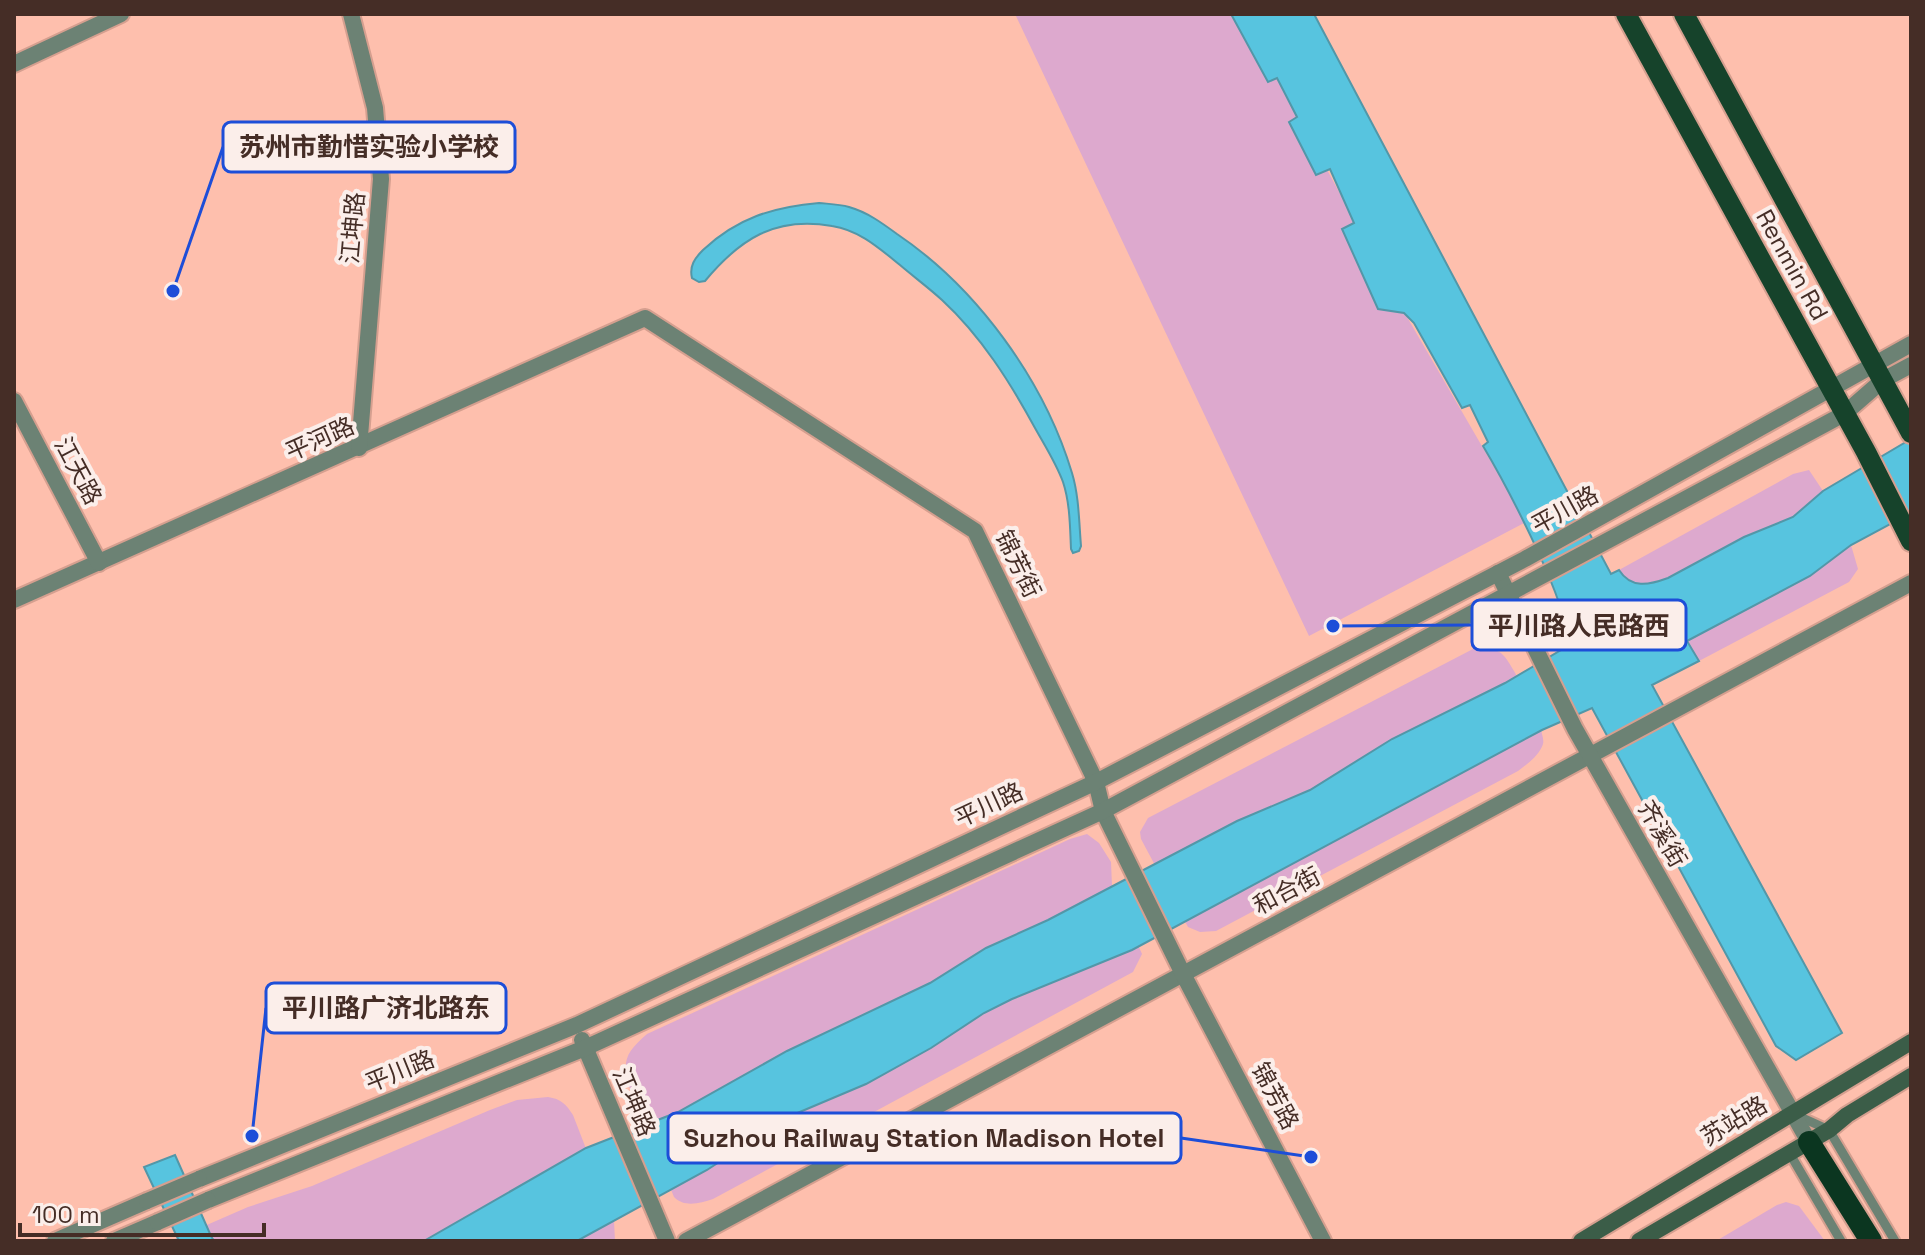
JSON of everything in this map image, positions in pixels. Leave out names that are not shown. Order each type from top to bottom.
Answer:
[{"type":"highway","points":[[1819,1136],[1871,1241]]},
{"type":"main road","name":"Renmin Rd","points":[[1626,14],[1908,534]]},
{"type":"main road","name":"Renmin Rd","points":[[1684,14],[1911,432]]},
{"type":"main road","name":"苏站路","points":[[1581,1241],[1911,1042]]},
{"type":"main road","points":[[1639,1241],[1790,1154],[1911,1076]]},
{"type":"street","points":[[14,64],[121,14]]},
{"type":"street","name":"江坤路","points":[[351,14],[375,108],[381,179],[359,448]]},
{"type":"street","name":"平河路","points":[[14,600],[645,318]]},
{"type":"street","name":"锦芳街","points":[[645,318],[975,531],[1096,782],[1103,811],[1183,974]]},
{"type":"street","name":"平川路","points":[[114,1241],[585,1048],[1103,811],[1844,414],[1879,372],[1911,344]]},
{"type":"street","name":"平川路","points":[[55,1241],[577,1025],[1096,782],[1525,559],[1831,391],[1879,372],[1911,365]]},
{"type":"street","name":"江天路","points":[[14,401],[99,563]]},
{"type":"street","name":"齐溪街","points":[[1498,573],[1589,755],[1793,1114],[1819,1136]]},
{"type":"street","name":"和合街","points":[[686,1241],[1911,583]]},
{"type":"street","name":"锦芳路","points":[[1183,974],[1323,1241]]},
{"type":"street","name":"江坤路","points":[[577,1025],[667,1241]]},
{"type":"lane","points":[[1819,1136],[1895,1241]]},
{"type":"lane","points":[[1790,1154],[1841,1241]]},
{"type":"shaded area","points":[[1015,14],[1243,14],[1400,305],[1526,522],[1309,636]]},
{"type":"shaded area","points":[[1809,470],[1823,491],[1793,517],[1744,537],[1668,578],[1635,584],[1623,577],[1619,570],[1793,474]]},
{"type":"shaded area","points":[[1851,545],[1858,569],[1849,582],[1699,661],[1687,641],[1810,576]]},
{"type":"shaded area","points":[[1473,649],[1500,652],[1521,684],[1543,737],[1541,748],[1532,759],[1518,771],[1216,931],[1200,932],[1188,927],[1141,839],[1140,832],[1148,818]]},
{"type":"shaded area","points":[[1087,834],[1099,843],[1111,862],[1112,886],[1142,954],[1133,972],[713,1199],[688,1204],[674,1197],[626,1075],[628,1056],[647,1034],[1070,839]]},
{"type":"shaded area","points":[[548,1097],[563,1103],[573,1115],[614,1221],[615,1241],[170,1241],[248,1207],[312,1186],[490,1110],[517,1100]]},
{"type":"shaded area","points":[[1786,1202],[1799,1206],[1825,1241],[1716,1241],[1777,1205]]},
{"type":"water","points":[[1231,14],[1314,14],[1611,574],[1619,570],[1629,580],[1641,584],[1668,578],[1744,537],[1793,517],[1823,491],[1911,439],[1911,513],[1851,545],[1810,576],[1687,641],[1699,661],[1652,685],[1842,1033],[1796,1060],[1776,1046],[1592,708],[1542,730],[1132,950],[984,1013],[931,1048],[866,1084],[788,1117],[707,1170],[577,1241],[424,1241],[586,1148],[678,1112],[787,1051],[930,983],[986,948],[1048,920],[1237,821],[1310,790],[1392,739],[1505,683],[1566,647],[1566,631],[1550,578],[1521,515],[1483,446],[1488,442],[1470,405],[1462,408],[1414,323],[1404,313],[1378,309],[1342,229],[1354,223],[1330,169],[1316,175],[1289,122],[1297,117],[1277,78],[1268,82]]},
{"type":"water","points":[[819,203],[856,209],[897,234],[954,281],[1004,339],[1044,404],[1060,438],[1076,491],[1079,551],[1073,553],[1071,549],[1068,507],[1060,475],[1005,377],[956,314],[876,246],[842,228],[793,224],[760,234],[746,243],[705,281],[692,278],[692,266],[697,256],[729,230],[771,211]]},
{"type":"water","points":[[175,1155],[214,1241],[179,1241],[144,1167]]},
{"type":"place","name":"苏州市勤惜实验小学校","points":[[173,291]]},
{"type":"place","name":"平川路人民路西","points":[[1333,626]]},
{"type":"place","name":"平川路广济北路东","points":[[252,1136]]},
{"type":"place","name":"Suzhou Railway Station Madison Hotel","points":[[1311,1157]]}]
